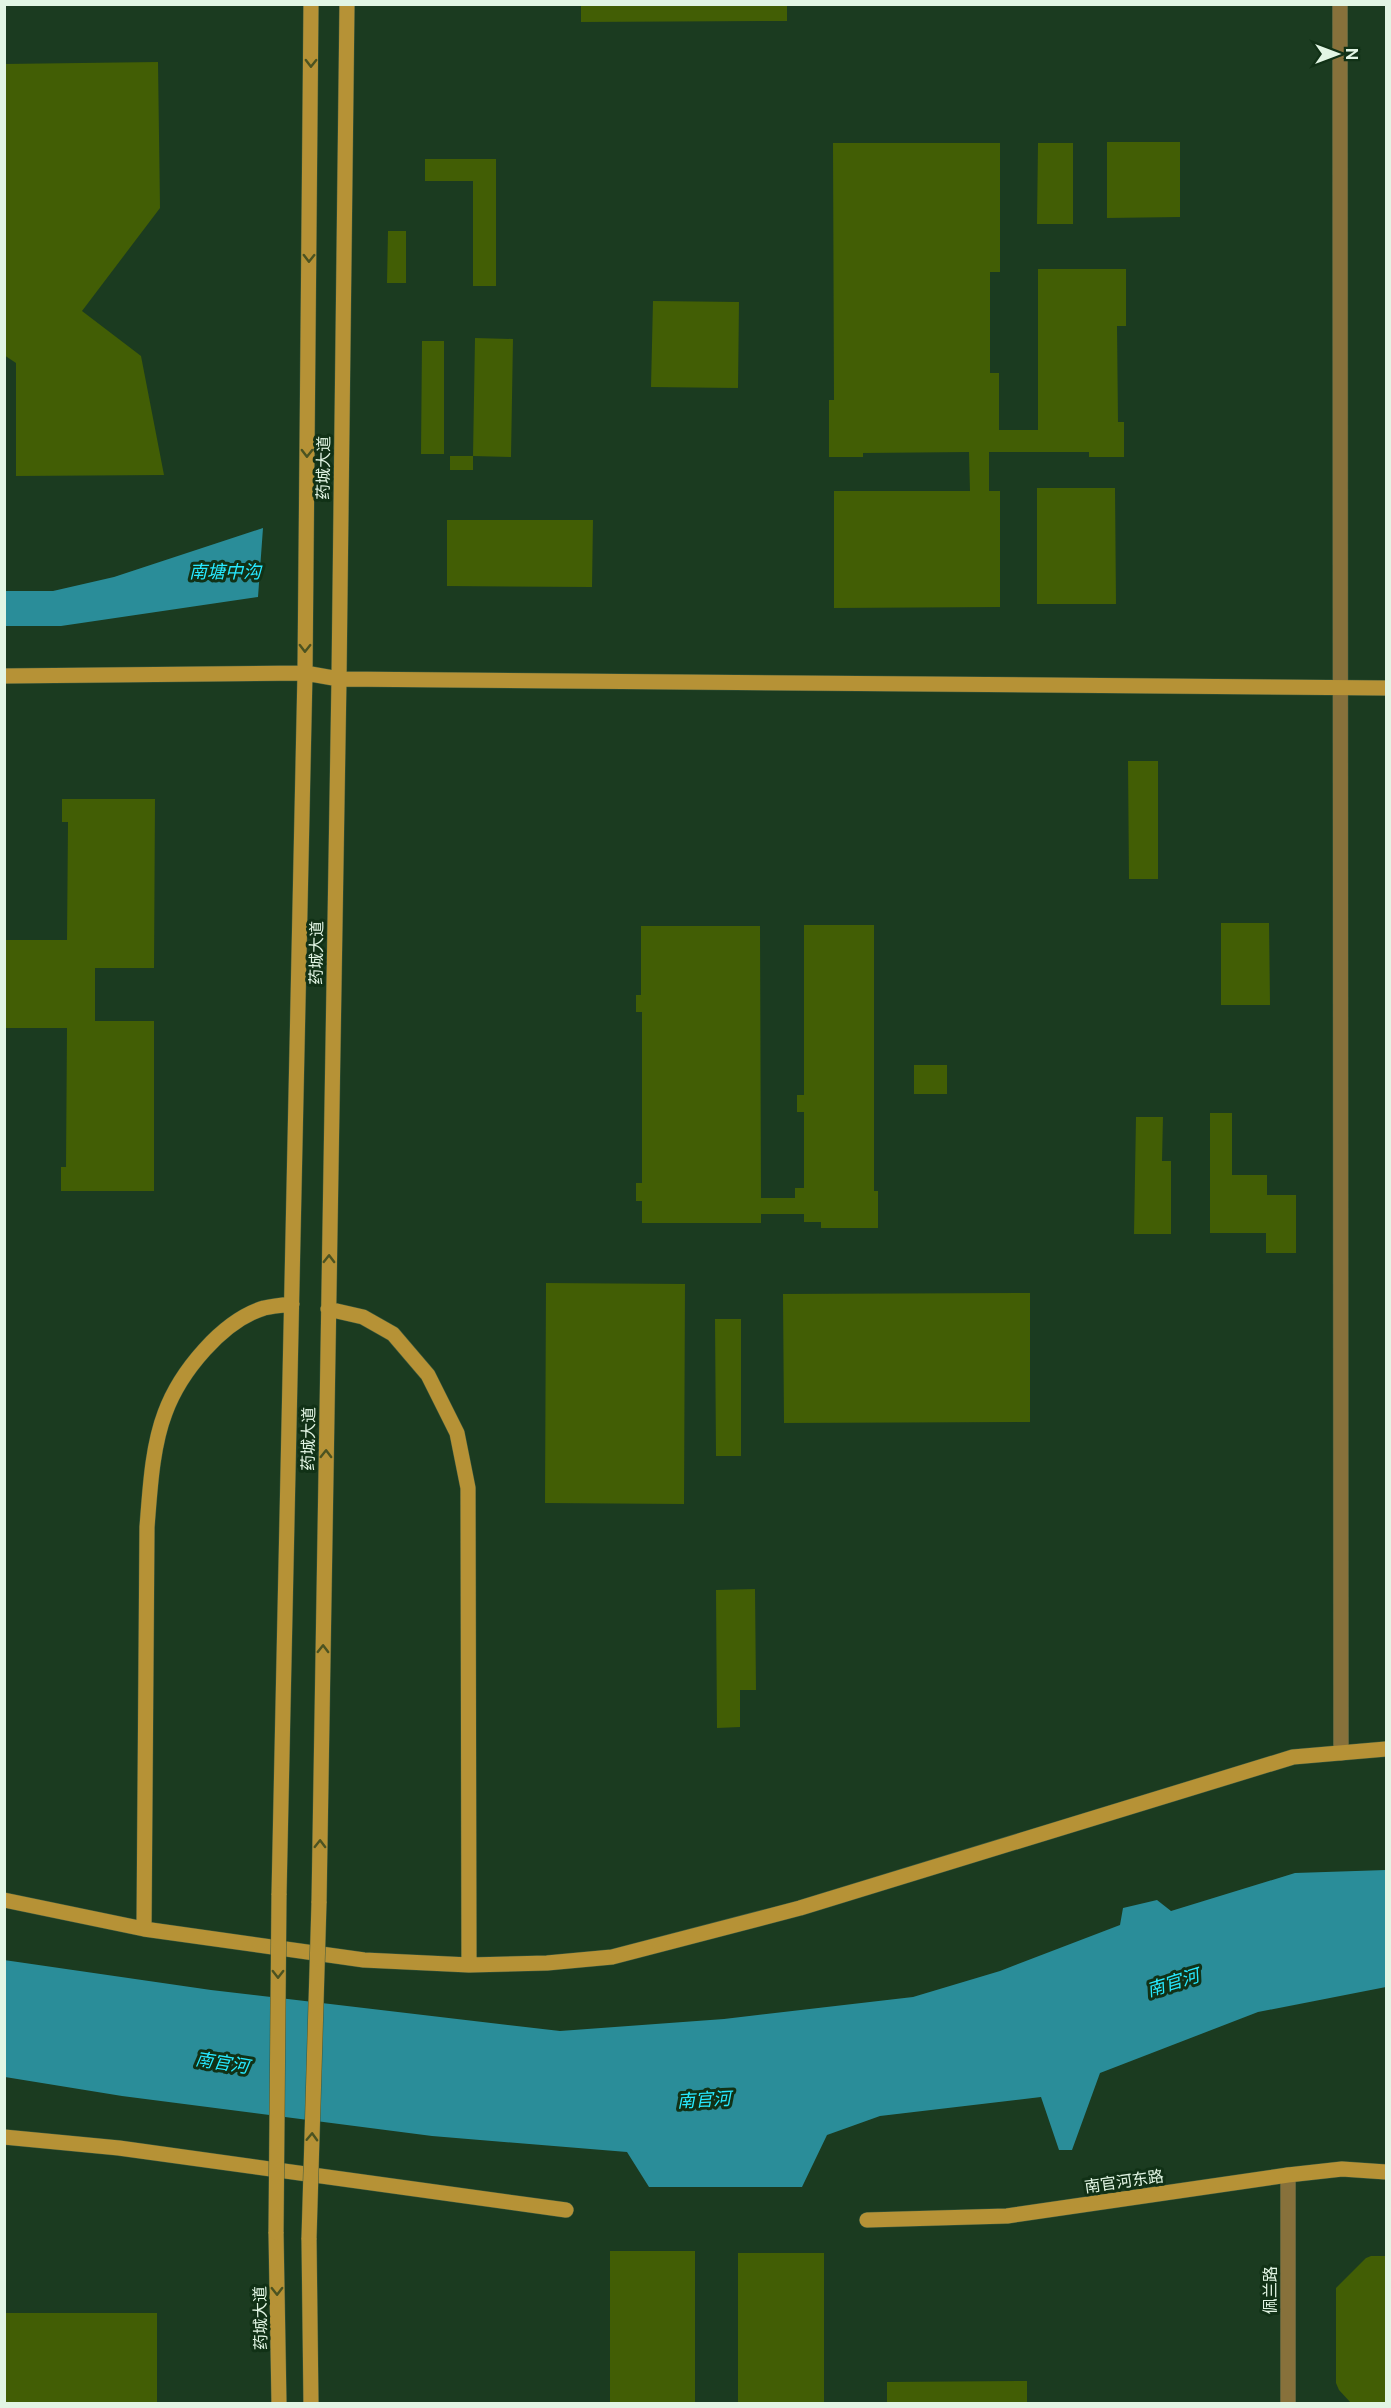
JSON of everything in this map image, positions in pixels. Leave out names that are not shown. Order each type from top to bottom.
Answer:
[{"type":"main road","name":"药城大道","points":[[279,2403],[276,2232],[279,1895],[305,673],[311,4]]},
{"type":"main road","name":"药城大道","points":[[311,2403],[309,2238],[319,1903],[339,679],[347,4]]},
{"type":"main road","points":[[4,676],[305,673],[339,679],[1386,688]]},
{"type":"main road","points":[[144,1929],[147,1527],[153,1470],[165,1413],[184,1377],[210,1344],[233,1324],[263,1309],[292,1304]]},
{"type":"main road","points":[[328,1309],[363,1317],[393,1334],[428,1375],[457,1433],[468,1488],[469,1965]]},
{"type":"main road","points":[[4,1900],[144,1929],[364,1960],[469,1965],[547,1963],[612,1957],[800,1908],[1293,1757],[1386,1749]]},
{"type":"main road","points":[[4,2137],[119,2148],[566,2210]]},
{"type":"main road","name":"南官河东路","points":[[867,2220],[1007,2216],[1288,2175],[1342,2169],[1386,2172]]},
{"type":"street","points":[[1340,4],[1341,1753]]},
{"type":"street","name":"佩兰路","points":[[1288,2175],[1288,2403]]},
{"type":"water","name":"南塘中沟","points":[[263,528],[258,597],[61,626],[5,626],[5,591],[53,591],[114,577]]},
{"type":"water","name":"南官河","points":[[1386,1870],[1386,1987],[1258,2012],[1100,2073],[1072,2150],[1059,2150],[1041,2097],[880,2116],[827,2135],[802,2187],[649,2187],[627,2152],[432,2136],[122,2096],[5,2077],[4,1960],[211,1990],[560,2031],[724,2019],[913,1997],[1000,1971],[1120,1925],[1123,1908],[1157,1900],[1171,1911],[1295,1873]]},
{"type":"building","points":[[581,4],[787,4],[787,21],[581,22]]},
{"type":"building","points":[[158,62],[160,208],[82,311],[141,356],[164,475],[16,476],[16,363],[4,355],[4,64]]},
{"type":"building","points":[[1107,142],[1180,142],[1180,217],[1107,218]]},
{"type":"building","points":[[833,143],[1000,143],[1000,272],[990,272],[990,373],[999,373],[999,430],[1038,430],[1038,269],[1126,269],[1126,326],[1117,326],[1118,422],[1124,422],[1124,457],[1089,457],[1089,452],[989,452],[989,491],[1000,491],[1000,607],[834,608],[834,491],[970,491],[969,452],[863,453],[863,457],[829,457],[829,400],[834,400]]},
{"type":"building","points":[[1038,143],[1073,143],[1073,224],[1037,224]]},
{"type":"building","points":[[425,159],[496,159],[496,286],[473,286],[473,181],[425,181]]},
{"type":"building","points":[[388,231],[406,231],[406,283],[387,283]]},
{"type":"building","points":[[653,301],[739,302],[738,388],[651,387]]},
{"type":"building","points":[[475,338],[513,339],[511,457],[473,456]]},
{"type":"building","points":[[422,341],[444,341],[444,454],[421,454]]},
{"type":"building","points":[[450,456],[473,456],[473,470],[450,470]]},
{"type":"building","points":[[1037,488],[1115,488],[1116,604],[1037,604]]},
{"type":"building","points":[[447,520],[593,520],[592,587],[447,586]]},
{"type":"building","points":[[1128,761],[1158,761],[1158,879],[1129,879]]},
{"type":"building","points":[[62,799],[155,799],[154,968],[95,968],[95,1021],[154,1021],[154,1191],[61,1191],[61,1167],[66,1167],[67,1028],[4,1028],[4,940],[67,940],[68,822],[62,822]]},
{"type":"building","points":[[1221,923],[1269,923],[1270,1005],[1221,1005]]},
{"type":"building","points":[[804,925],[874,925],[874,1191],[878,1191],[878,1228],[821,1228],[821,1222],[804,1222],[804,1214],[761,1214],[761,1223],[642,1223],[642,1201],[636,1201],[636,1183],[642,1183],[642,1012],[636,1012],[636,995],[641,995],[641,926],[760,926],[761,1198],[795,1198],[795,1188],[804,1188],[804,1112],[797,1112],[797,1095],[804,1095]]},
{"type":"building","points":[[914,1065],[947,1065],[947,1094],[914,1094]]},
{"type":"building","points":[[1210,1113],[1232,1113],[1232,1175],[1267,1175],[1267,1195],[1296,1195],[1296,1253],[1266,1253],[1266,1233],[1210,1233]]},
{"type":"building","points":[[1136,1117],[1163,1117],[1162,1161],[1171,1161],[1171,1234],[1134,1234]]},
{"type":"building","points":[[546,1283],[685,1284],[684,1504],[545,1503]]},
{"type":"building","points":[[1030,1293],[1030,1422],[784,1423],[783,1294]]},
{"type":"building","points":[[715,1319],[741,1319],[741,1456],[716,1456]]},
{"type":"building","points":[[755,1589],[756,1690],[740,1690],[740,1727],[717,1728],[716,1590]]},
{"type":"building","points":[[610,2251],[695,2251],[695,2403],[610,2403]]},
{"type":"building","points":[[738,2253],[824,2253],[824,2403],[738,2403]]},
{"type":"building","points":[[1386,2256],[1386,2403],[1351,2403],[1336,2383],[1336,2288],[1366,2258]]},
{"type":"building","points":[[4,2313],[157,2313],[157,2403],[4,2403]]},
{"type":"building","points":[[1027,2381],[1027,2403],[887,2403],[887,2382]]}]
